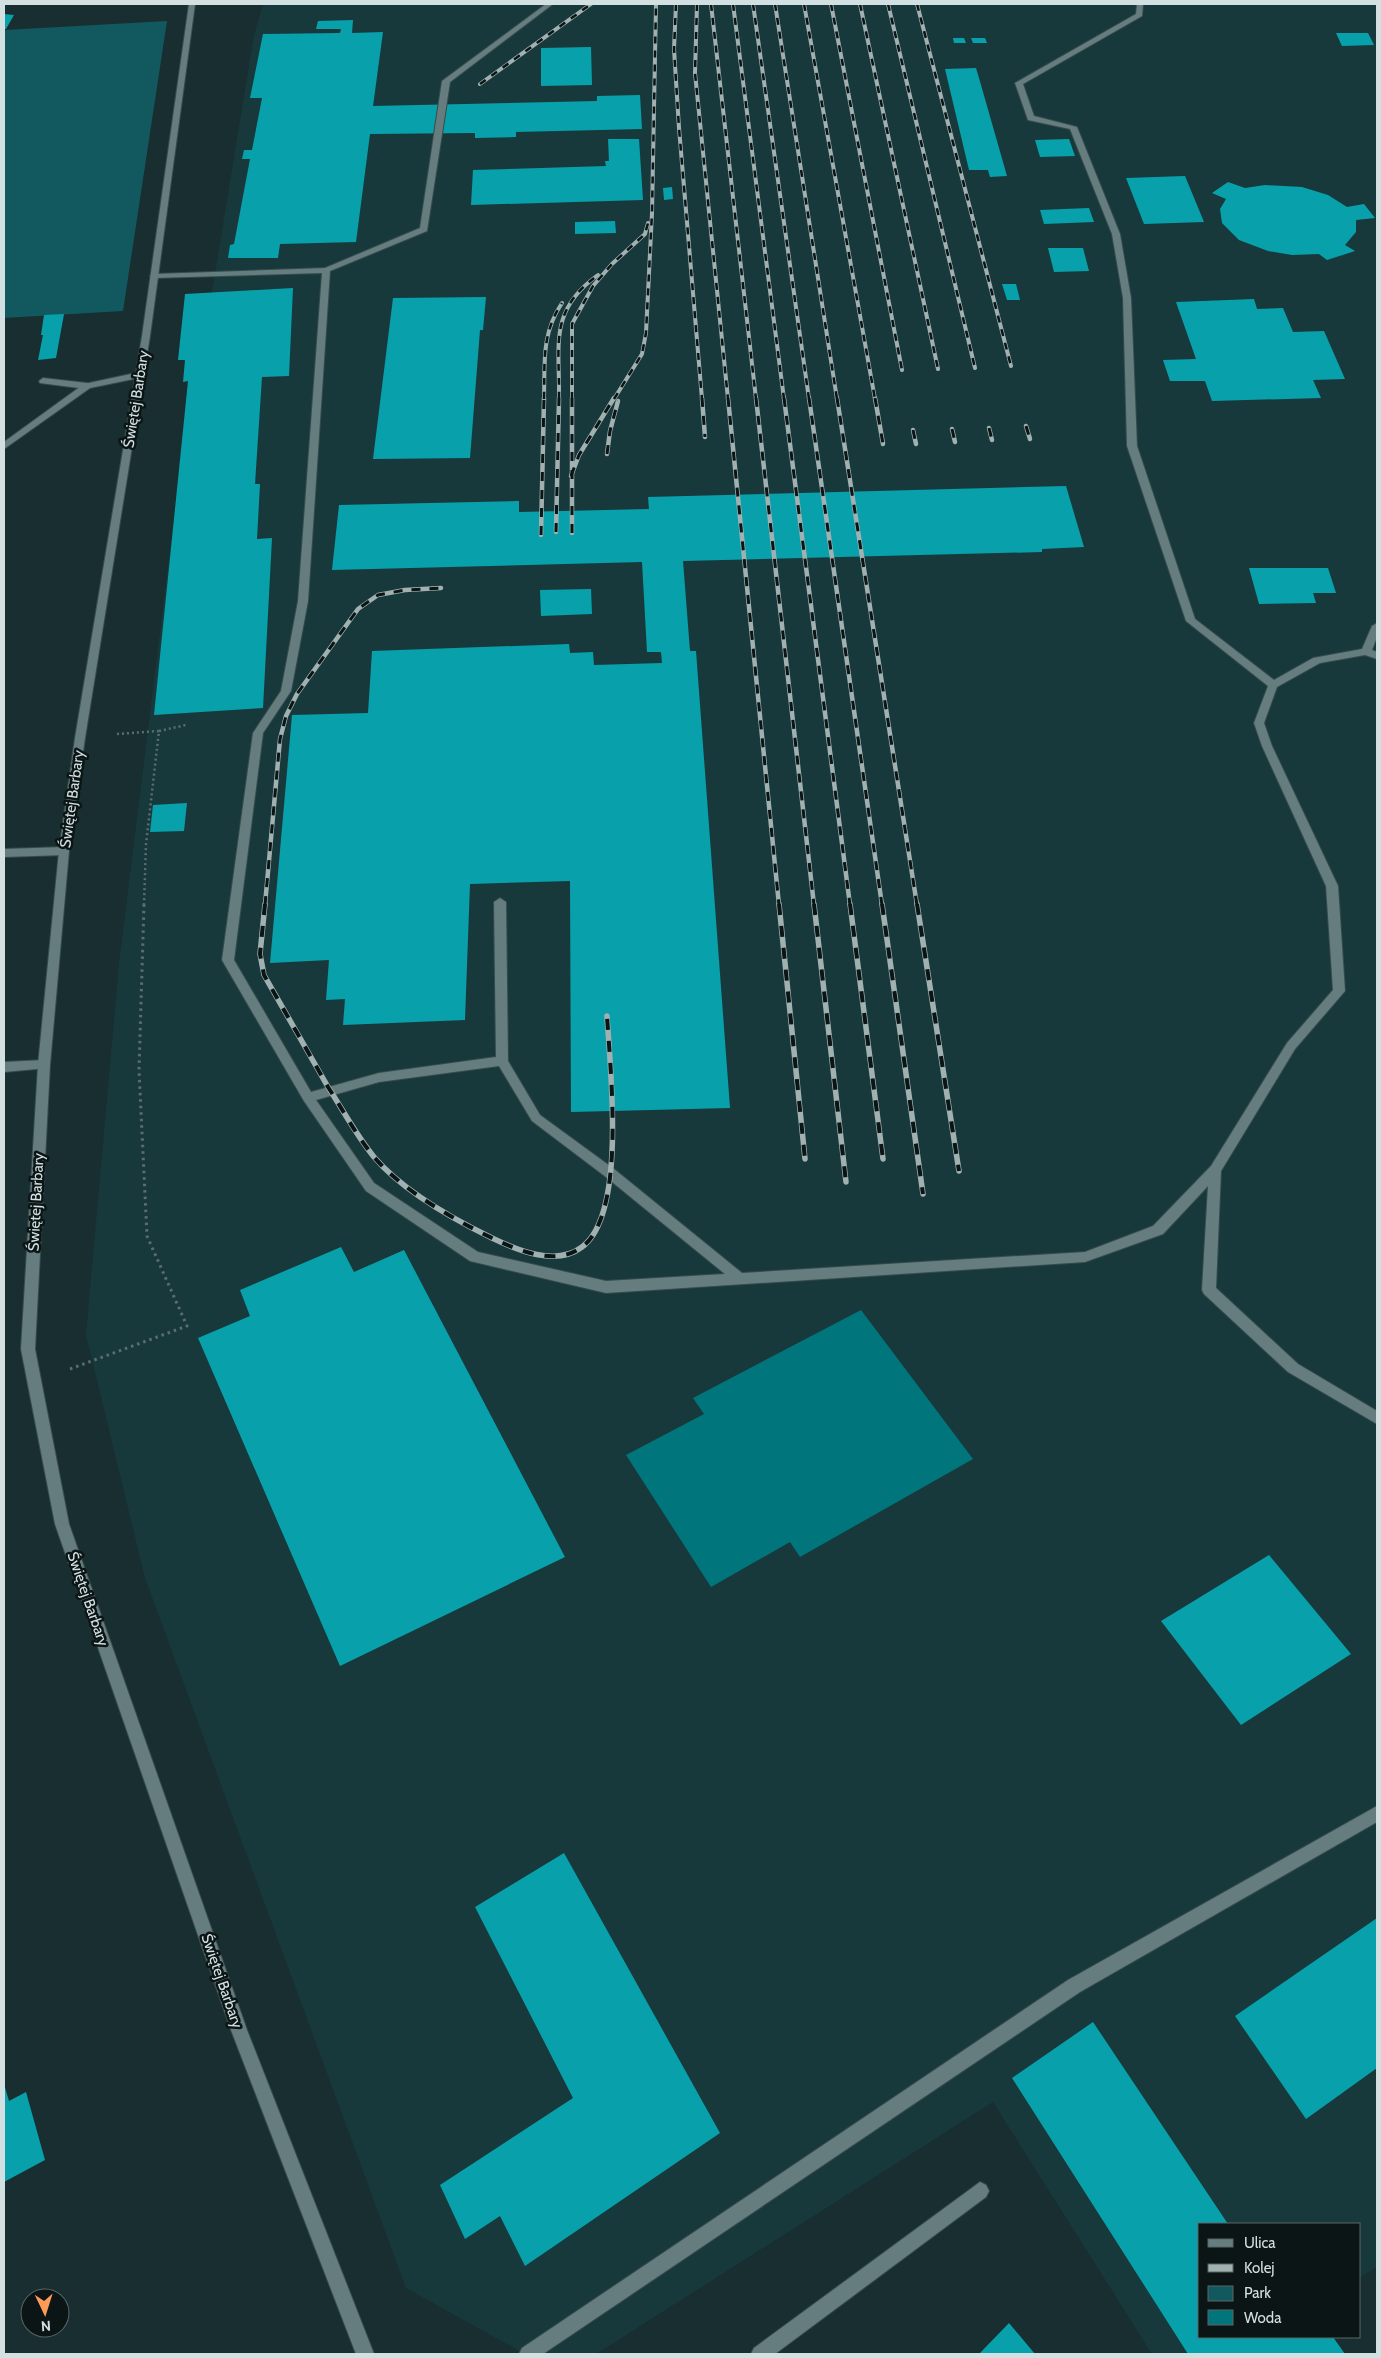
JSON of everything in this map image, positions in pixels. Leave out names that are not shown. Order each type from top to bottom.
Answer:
[{"type":"street","name":"Świętej Barbary","points":[[192,4],[140,375],[80,738],[64,851],[44,1065],[28,1349],[62,1524],[239,2030],[365,2354]]},
{"type":"street","points":[[154,276],[326,270],[424,229],[446,81],[550,4]]},
{"type":"street","points":[[1140,4],[1140,15],[1019,83],[1031,118],[1073,127],[1116,234],[1127,298],[1132,446],[1191,622],[1273,685]]},
{"type":"street","points":[[326,270],[303,601],[286,690],[258,733],[228,960],[308,1098],[370,1187],[475,1257],[606,1287],[1085,1257],[1158,1230],[1215,1170],[1291,1046],[1340,991],[1332,886],[1259,723],[1273,685],[1317,660],[1372,654],[1377,626]]},
{"type":"street","points":[[43,381],[87,386],[140,375]]},
{"type":"street","points":[[4,446],[87,386]]},
{"type":"street","points":[[4,853],[64,851]]},
{"type":"street","points":[[500,902],[503,1017],[502,1061],[536,1118],[610,1173],[739,1278]]},
{"type":"street","points":[[308,1098],[330,1089],[406,1072],[502,1061]]},
{"type":"street","points":[[4,1068],[44,1065]]},
{"type":"street","points":[[1215,1170],[1209,1290],[1293,1368],[1377,1418]]},
{"type":"street","points":[[528,2354],[1074,1986],[1377,1814]]},
{"type":"street","points":[[760,2354],[980,2191]]},
{"type":"path","points":[[80,738],[158,731],[186,725]]},
{"type":"path","points":[[78,1366],[187,1326],[147,1236],[140,1100],[139,1070],[146,844],[158,731]]},
{"type":"shaded area","points":[[263,4],[1377,4],[1377,2267],[1361,2276],[1361,2223],[1198,2223],[1198,2338],[1247,2338],[1216,2354],[1152,2354],[993,2102],[596,2354],[525,2354],[406,2288],[145,1578],[86,1335],[119,964],[171,543],[254,35]]},
{"type":"green space","points":[[167,21],[123,311],[4,318],[5,30]]},
{"type":"water","points":[[861,1310],[973,1459],[800,1557],[790,1542],[711,1587],[626,1455],[704,1414],[693,1398]]},
{"type":"building","points":[[4,14],[14,15],[6,29],[4,29]]},
{"type":"building","points":[[353,20],[352,33],[383,32],[373,106],[597,101],[597,96],[640,95],[642,129],[516,132],[516,137],[475,138],[475,133],[370,134],[356,242],[280,244],[278,258],[228,258],[230,245],[234,244],[250,159],[242,159],[244,150],[252,150],[262,98],[250,98],[263,34],[340,33],[341,29],[316,29],[318,21]]},
{"type":"building","points":[[1336,33],[1368,33],[1374,45],[1342,46]]},
{"type":"building","points":[[953,38],[964,38],[966,43],[954,43]]},
{"type":"building","points":[[971,38],[985,38],[987,43],[973,43]]},
{"type":"building","points":[[591,47],[592,85],[541,86],[541,48]]},
{"type":"building","points":[[976,68],[1007,176],[990,177],[988,170],[969,170],[945,69]]},
{"type":"building","points":[[608,139],[639,139],[643,200],[471,205],[473,170],[606,166],[605,161],[609,161]]},
{"type":"building","points":[[1069,139],[1075,156],[1040,157],[1035,140]]},
{"type":"building","points":[[1185,176],[1204,222],[1144,224],[1126,178]]},
{"type":"building","points":[[1228,182],[1245,188],[1265,185],[1302,187],[1328,195],[1347,207],[1364,204],[1375,218],[1356,220],[1356,232],[1345,245],[1355,251],[1327,260],[1319,254],[1292,255],[1268,251],[1239,240],[1222,223],[1220,209],[1226,199],[1212,193]]},
{"type":"building","points":[[672,187],[673,199],[664,200],[663,188]]},
{"type":"building","points":[[1089,208],[1094,222],[1044,224],[1040,210]]},
{"type":"building","points":[[615,221],[616,233],[575,234],[575,222]]},
{"type":"building","points":[[1048,248],[1083,248],[1089,271],[1054,272]]},
{"type":"building","points":[[1002,284],[1016,284],[1020,300],[1007,300]]},
{"type":"building","points":[[293,288],[289,376],[262,377],[255,484],[260,484],[257,539],[272,538],[263,708],[154,715],[188,381],[183,382],[185,360],[178,360],[185,294]]},
{"type":"building","points":[[486,297],[483,330],[480,330],[470,458],[373,459],[393,298]]},
{"type":"building","points":[[1254,299],[1257,309],[1283,308],[1293,332],[1324,331],[1345,379],[1313,380],[1321,398],[1212,401],[1205,381],[1170,381],[1163,360],[1196,359],[1176,302]]},
{"type":"building","points":[[64,314],[56,358],[38,360],[43,335],[41,335],[44,315]]},
{"type":"building","points":[[1066,486],[1084,547],[1042,549],[1042,552],[683,561],[690,651],[696,651],[730,1108],[571,1112],[570,881],[470,884],[465,1020],[343,1025],[345,999],[326,1000],[329,960],[270,963],[292,715],[368,713],[372,651],[569,644],[570,653],[593,652],[594,665],[662,663],[661,652],[647,652],[642,562],[332,570],[339,505],[519,501],[519,512],[649,509],[648,497]]},
{"type":"building","points":[[1249,568],[1328,568],[1336,593],[1313,593],[1316,603],[1259,604]]},
{"type":"building","points":[[591,589],[592,614],[541,616],[540,590]]},
{"type":"building","points":[[187,803],[184,831],[150,832],[153,805]]},
{"type":"building","points":[[341,1247],[354,1272],[404,1250],[565,1557],[340,1666],[198,1338],[250,1316],[240,1290]]},
{"type":"building","points":[[1269,1555],[1351,1654],[1241,1725],[1161,1621]]},
{"type":"building","points":[[564,1853],[720,2133],[525,2266],[500,2216],[465,2239],[440,2185],[573,2098],[475,1907]]},
{"type":"building","points":[[1377,1918],[1377,2068],[1306,2119],[1235,2016]]},
{"type":"building","points":[[1093,2022],[1227,2223],[1198,2223],[1198,2338],[1334,2338],[1345,2354],[1188,2354],[1012,2078]]},
{"type":"building","points":[[4,2084],[9,2101],[26,2092],[45,2160],[4,2182]]},
{"type":"building","points":[[1009,2323],[1035,2354],[979,2354]]},
{"type":"railway","points":[[480,84],[591,4]]},
{"type":"railway","points":[[614,399],[642,354],[646,333],[652,213],[656,4]]},
{"type":"railway","points":[[676,4],[674,49],[679,128],[702,399]]},
{"type":"railway","points":[[697,4],[695,73],[728,399]]},
{"type":"railway","points":[[711,4],[756,399]]},
{"type":"railway","points":[[733,4],[784,399]]},
{"type":"railway","points":[[753,4],[809,399]]},
{"type":"railway","points":[[775,4],[837,399]]},
{"type":"railway","points":[[804,4],[875,399]]},
{"type":"railway","points":[[831,4],[902,370]]},
{"type":"railway","points":[[860,4],[938,369]]},
{"type":"railway","points":[[888,4],[975,368]]},
{"type":"railway","points":[[917,4],[1011,366]]},
{"type":"railway","points":[[572,473],[572,324],[593,286],[612,264],[645,234],[648,223]]},
{"type":"railway","points":[[559,398],[559,346],[560,330],[564,316],[571,302],[582,288],[598,275]]},
{"type":"railway","points":[[544,399],[547,338],[550,326],[562,303]]},
{"type":"railway","points":[[541,535],[544,398]]},
{"type":"railway","points":[[556,532],[559,398]]},
{"type":"railway","points":[[572,473],[579,455],[614,398]]},
{"type":"railway","points":[[702,398],[705,437]]},
{"type":"railway","points":[[728,398],[779,905]]},
{"type":"railway","points":[[756,398],[814,905]]},
{"type":"railway","points":[[784,398],[850,905]]},
{"type":"railway","points":[[809,398],[882,905]]},
{"type":"railway","points":[[837,398],[917,905]]},
{"type":"railway","points":[[875,398],[883,444]]},
{"type":"railway","points":[[607,454],[610,431],[618,401]]},
{"type":"railway","points":[[1026,426],[1030,439]]},
{"type":"railway","points":[[989,428],[992,440]]},
{"type":"railway","points":[[952,429],[955,442]]},
{"type":"railway","points":[[913,430],[916,444]]},
{"type":"railway","points":[[572,473],[572,533]]},
{"type":"railway","points":[[265,905],[280,739],[286,716],[297,694],[358,609],[378,595],[405,590],[441,588]]},
{"type":"railway","points":[[265,904],[260,954],[264,975],[328,1087],[367,1149],[399,1181],[445,1213],[502,1243],[537,1255],[560,1256],[572,1253],[582,1247],[596,1230],[605,1204],[610,1173],[612,1138],[611,1069],[607,1016]]},
{"type":"railway","points":[[779,904],[805,1159]]},
{"type":"railway","points":[[814,904],[846,1182]]},
{"type":"railway","points":[[850,904],[883,1159]]},
{"type":"railway","points":[[882,904],[923,1194]]},
{"type":"railway","points":[[917,904],[959,1171]]}]
